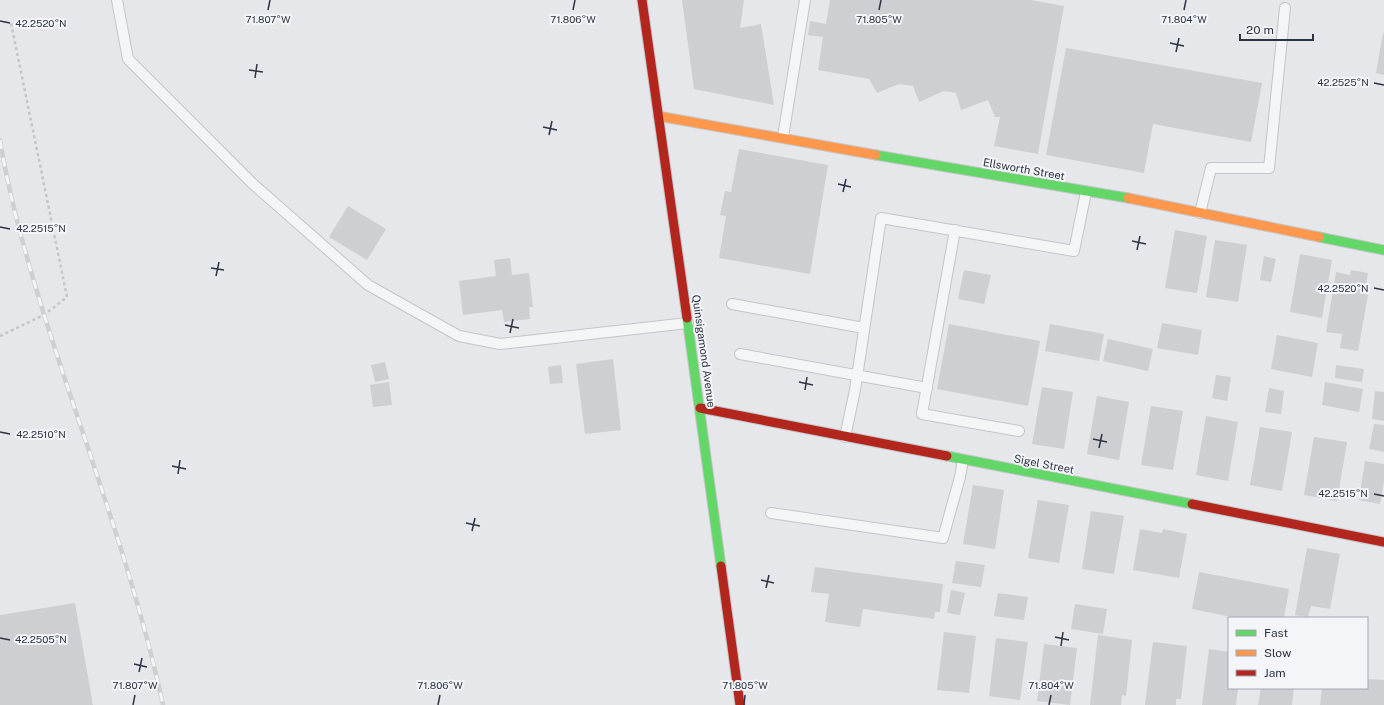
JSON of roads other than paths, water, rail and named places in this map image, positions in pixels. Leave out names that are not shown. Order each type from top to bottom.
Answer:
[{"type":"street","name":"Quinsigamond Avenue","points":[[642,0],[700,408],[740,705]]},
{"type":"street","name":"Ellsworth Street","points":[[658,116],[1086,192],[1106,194],[1384,250]]},
{"type":"street","name":"Sigel Street","points":[[700,408],[1384,542]]},
{"type":"lane","points":[[117,0],[128,59],[253,184],[368,285],[459,336],[500,344],[688,323]]},
{"type":"lane","points":[[783,137],[805,0]]},
{"type":"lane","points":[[1200,213],[1211,168],[1269,168],[1285,8]]},
{"type":"lane","points":[[846,437],[881,218],[1074,251],[1086,192]]},
{"type":"lane","points":[[955,230],[922,414],[1019,431]]},
{"type":"lane","points":[[732,304],[864,328]]},
{"type":"lane","points":[[740,354],[926,388]]},
{"type":"lane","points":[[770,513],[943,538],[960,476],[962,460]]},
{"type":"railway","points":[[0,140],[14,210],[26,256],[125,561],[152,656],[163,705]]}]
